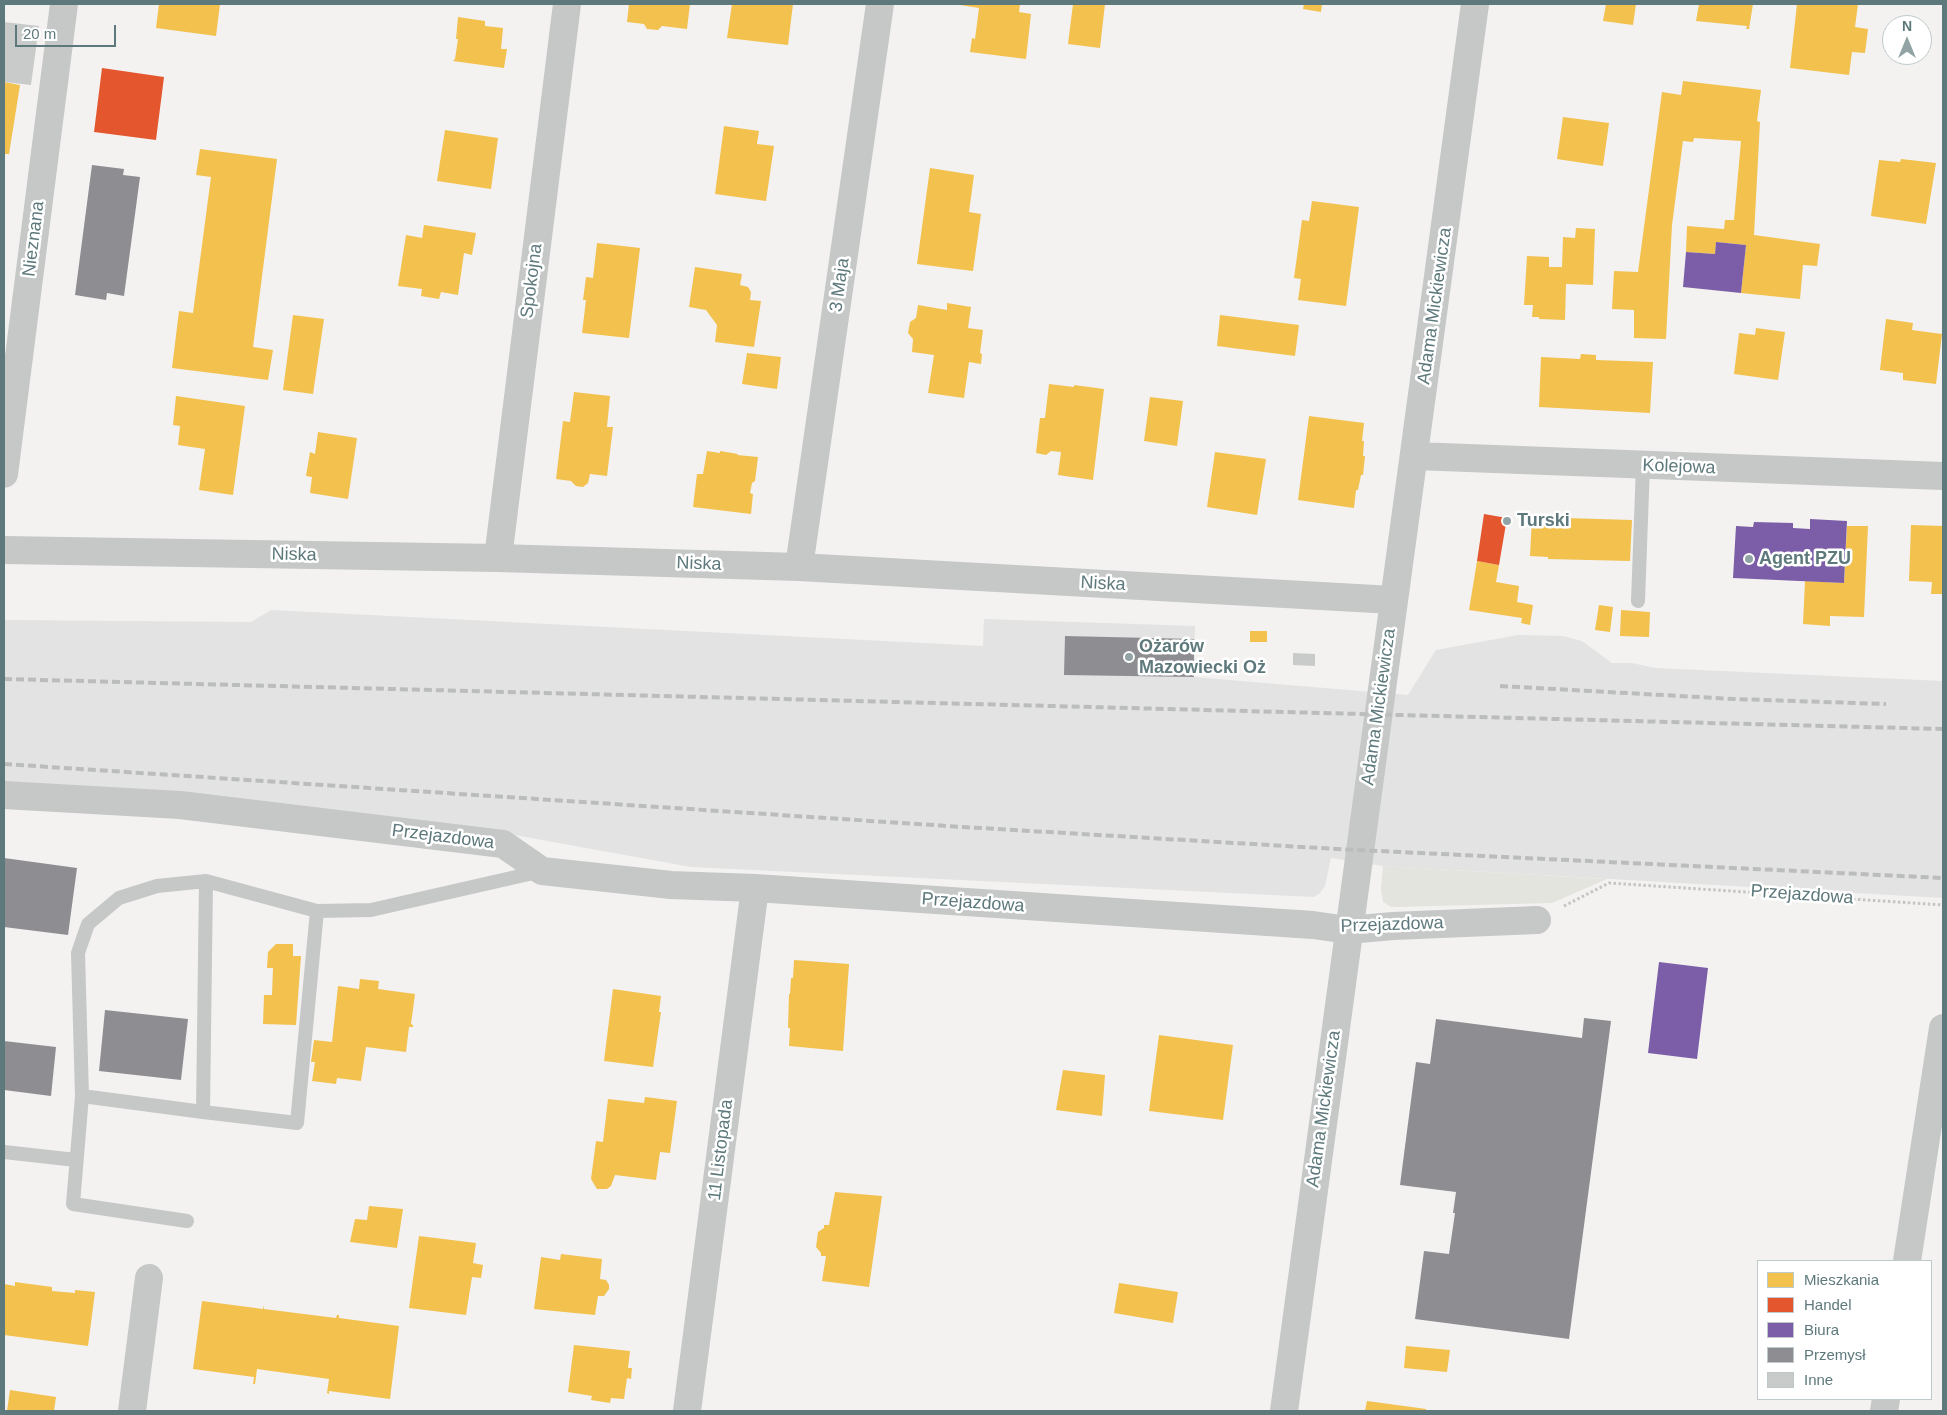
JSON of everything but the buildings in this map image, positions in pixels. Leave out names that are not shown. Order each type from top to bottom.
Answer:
[{"type":"street","name":"Nieznana","points":[[4,474],[64,4]]},
{"type":"street","name":"Spokojna","points":[[498,558],[567,4]]},
{"type":"street","name":"3 Maja","points":[[799,567],[880,4]]},
{"type":"street","name":"Adama Mickiewicza","points":[[1284,1411],[1475,4]]},
{"type":"street","name":"Kolejowa","points":[[1415,456],[1943,476]]},
{"type":"street","name":"Niska","points":[[4,550],[498,558],[799,567],[1393,600]]},
{"type":"street","name":"Przejazdowa","points":[[4,795],[180,805],[503,844],[542,871],[672,885],[755,888],[1313,925],[1348,930],[1393,926],[1537,920]]},
{"type":"street","name":"11 Listopada","points":[[687,1411],[755,888]]},
{"type":"street","points":[[1907,1260],[1943,1028]]},
{"type":"street","points":[[132,1411],[149,1278]]},
{"type":"lane","points":[[1638,601],[1643,465]]},
{"type":"lane","points":[[187,1221],[73,1204],[82,1096],[78,953],[88,924],[119,898],[156,886],[206,881],[318,911],[371,910],[542,871]]},
{"type":"lane","points":[[203,1112],[206,881]]},
{"type":"lane","points":[[82,1096],[298,1122],[318,911]]},
{"type":"lane","points":[[4,1152],[76,1160]]},
{"type":"path","name":"Przejazdowa","points":[[1537,920],[1608,882],[1943,905]]},
{"type":"shaded area","points":[[271,610],[983,646],[984,619],[1195,626],[1194,677],[1408,695],[1436,650],[1518,635],[1563,636],[1582,641],[1612,663],[1632,663],[1655,668],[1943,681],[1943,898],[1383,866],[1331,858],[1325,886],[1314,897],[691,867],[459,825],[4,788],[4,620],[251,622]]},
{"type":"shaded area","points":[[1383,866],[1607,879],[1552,903],[1391,907],[1383,902],[1381,889]]},
{"type":"railway","points":[[4,679],[1943,729]]},
{"type":"railway","points":[[1500,686],[1734,699],[1886,704]]},
{"type":"railway","points":[[4,764],[963,827],[1337,849],[1943,878]]},
{"type":"place","name":"Turski","points":[[1507,521]]},
{"type":"place","name":"Agent PZU","points":[[1749,559]]},
{"type":"place","name":"Ożarów Mazowiecki Oż","points":[[1129,657]]}]
